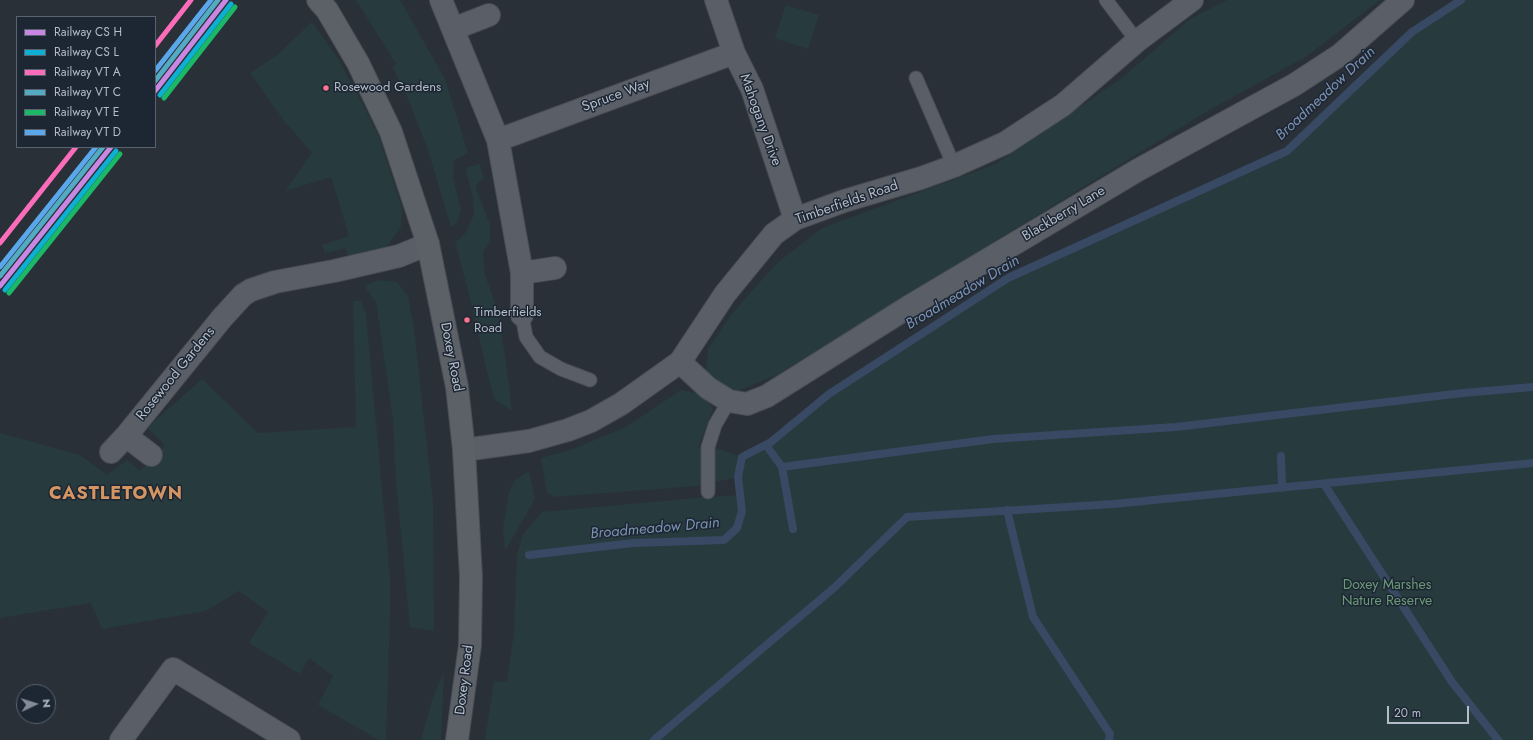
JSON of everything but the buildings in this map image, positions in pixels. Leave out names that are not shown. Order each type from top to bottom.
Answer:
[{"type":"main road","name":"Doxey Road","points":[[318,0],[326,10],[358,63],[391,132],[428,244],[457,387],[464,450],[471,577],[470,637],[457,740]]},
{"type":"street","points":[[441,0],[498,140],[522,273],[522,315]]},
{"type":"street","name":"Mahogany Drive","points":[[716,0],[734,53],[752,89],[795,219]]},
{"type":"street","name":"Timberfields Road","points":[[464,450],[529,441],[568,430],[591,421],[621,404],[680,362],[725,294],[774,234],[795,219],[844,201],[921,178],[954,166],[1005,143],[1063,105],[1137,41],[1192,0]]},
{"type":"street","name":"Blackberry Lane","points":[[680,362],[708,388],[729,401],[747,404],[767,396],[910,306],[1138,170],[1294,85],[1340,55],[1404,0]]},
{"type":"street","points":[[453,29],[489,15]]},
{"type":"street","name":"Spruce Way","points":[[498,140],[734,53]]},
{"type":"street","name":"Rosewood Gardens","points":[[150,455],[118,444],[222,318],[243,295],[251,290],[275,282],[334,271],[399,256],[428,244]]},
{"type":"street","points":[[522,273],[555,268]]},
{"type":"street","points":[[121,740],[173,669],[289,740]]},
{"type":"lane","points":[[1106,0],[1137,41]]},
{"type":"lane","points":[[916,78],[954,166]]},
{"type":"lane","points":[[522,315],[526,337],[540,357],[561,369],[590,380]]},
{"type":"lane","points":[[708,492],[708,447],[715,425],[729,401]]},
{"type":"green space","points":[[356,0],[400,0],[445,79],[468,153],[454,160],[453,177],[461,211],[456,224],[451,227],[428,150],[407,96],[392,66],[396,64]]},
{"type":"green space","points":[[1227,0],[1380,0],[1307,56],[1206,112],[778,374],[738,391],[718,382],[706,371],[708,349],[730,316],[776,264],[822,228],[996,164],[1122,78],[1190,19]]},
{"type":"green space","name":"Doxey Marshes Nature Reserve","points":[[1461,0],[1533,0],[1533,740],[485,740],[494,681],[507,682],[514,632],[517,556],[522,536],[542,512],[740,495],[738,477],[697,486],[556,497],[547,493],[541,458],[573,449],[626,427],[681,390],[701,394],[713,408],[698,448],[716,448],[742,457],[771,442],[829,394],[1008,278],[1287,151],[1412,32]]},
{"type":"green space","points":[[786,5],[819,15],[808,49],[775,38]]},
{"type":"green space","points":[[312,22],[337,57],[379,136],[402,208],[401,226],[388,245],[367,254],[348,257],[346,248],[325,253],[322,245],[349,236],[331,177],[285,191],[312,153],[285,122],[250,73],[276,56]]},
{"type":"green space","points":[[480,164],[484,179],[478,182],[476,188],[490,225],[490,240],[483,252],[485,275],[498,311],[512,411],[495,400],[455,241],[460,239],[466,232],[474,214],[473,198],[466,171],[468,167]]},
{"type":"green space","points":[[380,280],[397,282],[408,296],[414,329],[433,502],[434,631],[410,627],[396,482],[393,420],[376,302],[365,285]]},
{"type":"green space","points":[[353,301],[361,301],[366,314],[390,576],[386,740],[379,740],[318,705],[333,676],[309,658],[300,674],[249,643],[268,612],[239,591],[206,611],[102,629],[91,603],[0,618],[0,433],[80,455],[107,475],[127,460],[140,471],[165,445],[147,428],[202,379],[258,433],[356,427]]},
{"type":"green space","points":[[529,471],[535,499],[505,551],[503,528],[509,492],[515,480]]},
{"type":"green space","points":[[444,671],[441,740],[421,740],[432,700]]},
{"type":"waterway","name":"Broadmeadow Drain","points":[[529,555],[633,543],[724,540],[737,528],[742,511],[738,477],[742,457],[771,442],[829,394],[1008,278],[1287,151],[1412,32],[1461,0]]},
{"type":"waterway","points":[[766,445],[782,467],[993,439],[1176,427],[1463,393],[1533,387]]},
{"type":"waterway","points":[[1281,456],[1282,488]]},
{"type":"waterway","points":[[654,740],[835,587],[907,517],[1113,504],[1533,463]]},
{"type":"waterway","points":[[782,467],[793,529]]},
{"type":"waterway","points":[[1324,484],[1452,682],[1498,740]]},
{"type":"waterway","points":[[1007,510],[1033,617],[1110,734],[1109,740]]},
{"type":"transit line","points":[[156,45],[191,0]]},
{"type":"transit line","points":[[156,70],[211,0]]},
{"type":"transit line","points":[[156,80],[218,0]]},
{"type":"transit line","points":[[156,90],[226,0]]},
{"type":"transit line","points":[[160,95],[231,4]]},
{"type":"transit line","points":[[164,98],[235,7]]},
{"type":"transit line","points":[[0,243],[75,148]]},
{"type":"transit line","points":[[0,267],[95,148]]},
{"type":"transit line","points":[[0,276],[102,148]]},
{"type":"transit line","points":[[0,286],[110,148]]},
{"type":"transit line","points":[[5,290],[116,151]]},
{"type":"transit line","points":[[9,293],[120,154]]},
{"type":"place","name":"Rosewood Gardens","points":[[326,88]]},
{"type":"place","name":"Timberfields Road","points":[[467,320]]},
{"type":"district","name":"CASTLETOWN","points":[[116,495]]}]
